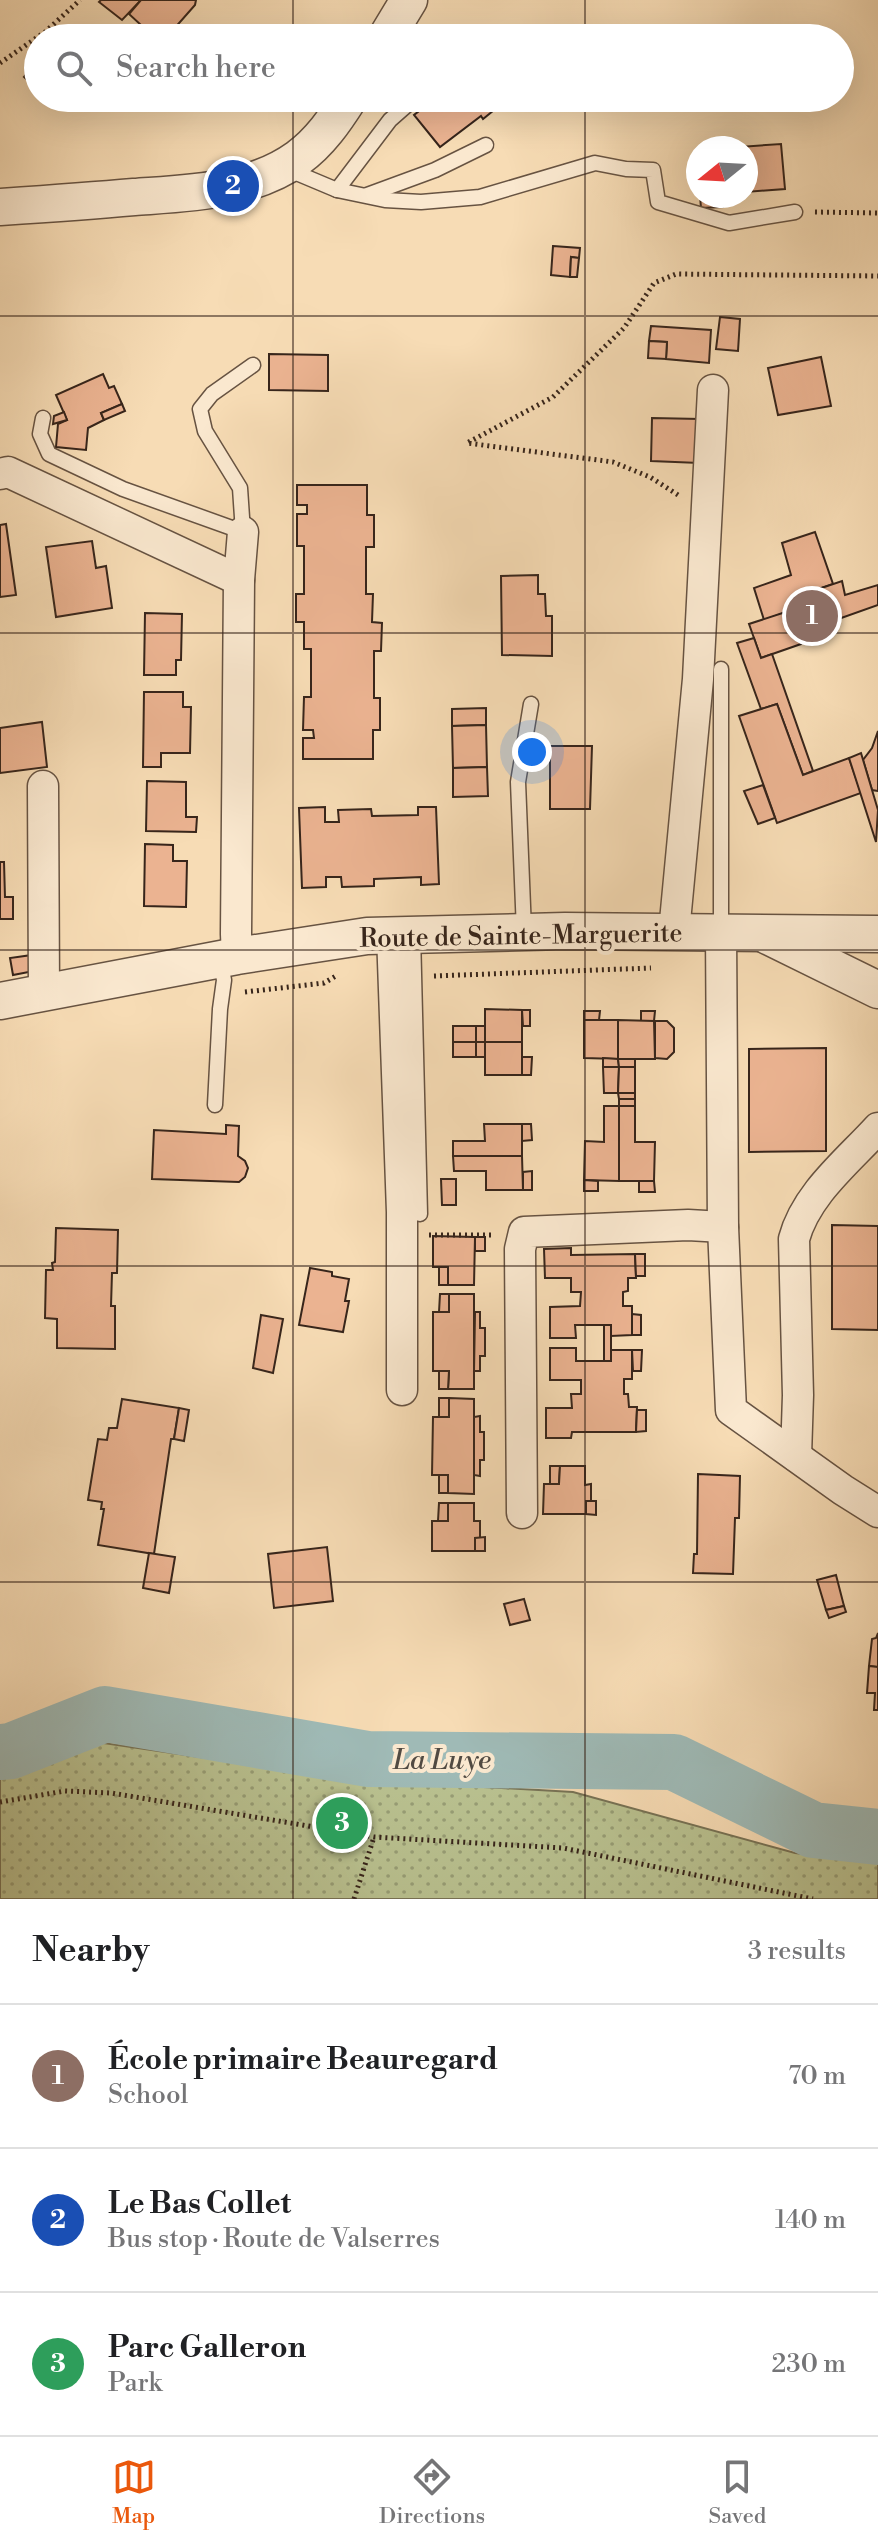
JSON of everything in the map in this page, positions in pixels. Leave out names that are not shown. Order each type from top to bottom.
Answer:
[{"type":"street","points":[[394,24],[409,0]]},
{"type":"street","points":[[0,207],[233,186],[283,167],[316,144],[339,112]]},
{"type":"street","points":[[674,932],[698,679],[713,390]]},
{"type":"street","points":[[0,474],[8,472],[239,580]]},
{"type":"street","points":[[228,958],[243,532]]},
{"type":"street","points":[[43,786],[44,993]]},
{"type":"street","points":[[721,932],[723,1227],[731,1410],[878,1512]]},
{"type":"street","name":"Route de Sainte-Marguerite","points":[[760,932],[878,990]]},
{"type":"street","points":[[402,934],[402,1390]]},
{"type":"street","name":"Route de Sainte-Marguerite","points":[[0,1001],[228,958],[402,934],[878,934]]},
{"type":"street","points":[[796,1456],[798,1395],[794,1239],[800,1219],[810,1202],[878,1128]]},
{"type":"street","points":[[522,1513],[520,1249],[524,1232],[688,1225],[723,1227]]},
{"type":"lane","points":[[337,190],[399,112]]},
{"type":"lane","points":[[367,195],[435,170],[486,145]]},
{"type":"lane","points":[[283,167],[337,190],[385,200],[421,202],[480,197],[595,163],[653,170],[658,202],[729,223],[795,212]]},
{"type":"lane","points":[[43,418],[40,434],[49,454],[123,489],[243,532],[240,488],[205,431],[200,409],[212,394],[253,365]]},
{"type":"lane","points":[[721,669],[721,932]]},
{"type":"lane","points":[[524,932],[518,782],[531,704]]},
{"type":"lane","points":[[402,934],[414,971],[420,1214]]},
{"type":"lane","points":[[215,1105],[220,1009],[228,958]]},
{"type":"path","points":[[54,24],[80,0]]},
{"type":"path","points":[[0,63],[24,46]]},
{"type":"path","points":[[795,212],[878,213]]},
{"type":"path","points":[[705,525],[687,500],[650,477],[613,462],[467,443],[553,397],[624,328],[654,283],[676,274],[878,276]]},
{"type":"path","points":[[414,971],[434,976],[662,968]]},
{"type":"path","points":[[420,1214],[421,1235],[504,1235],[505,1249],[520,1249]]},
{"type":"path","points":[[0,1802],[65,1791],[111,1793],[374,1837],[563,1848],[813,1899]]},
{"type":"path","points":[[354,1899],[374,1837]]},
{"type":"green space","points":[[83,1740],[358,1780],[573,1792],[795,1853],[878,1863],[878,1899],[0,1899],[0,1764]]},
{"type":"building","points":[[141,0],[122,20],[99,2]]},
{"type":"building","points":[[141,0],[196,0],[178,24],[140,24],[129,14]]},
{"type":"building","points":[[418,112],[492,112],[483,119],[481,116],[440,147],[414,115]]},
{"type":"building","points":[[781,144],[785,189],[758,191],[758,146]]},
{"type":"building","points":[[553,246],[580,248],[579,258],[571,257],[570,277],[551,275]]},
{"type":"building","points":[[571,257],[579,258],[577,277],[570,277]]},
{"type":"building","points":[[720,317],[740,319],[738,351],[716,349]]},
{"type":"building","points":[[651,326],[711,330],[709,363],[666,359],[667,342],[649,341]]},
{"type":"building","points":[[649,341],[667,342],[666,359],[648,358]]},
{"type":"building","points":[[269,354],[328,355],[328,391],[269,390]]},
{"type":"building","points":[[821,357],[831,406],[778,415],[768,368]]},
{"type":"building","points":[[103,374],[109,388],[114,386],[122,404],[101,413],[104,420],[88,428],[86,450],[56,447],[58,424],[67,420],[56,395]]},
{"type":"building","points":[[122,404],[125,411],[104,420],[101,413]]},
{"type":"building","points":[[64,412],[67,420],[53,424],[54,416]]},
{"type":"building","points":[[652,418],[700,419],[699,463],[651,461]]},
{"type":"building","points":[[297,485],[367,485],[367,515],[374,515],[374,547],[366,547],[366,594],[373,594],[372,622],[382,623],[381,651],[374,651],[374,698],[380,698],[380,730],[373,730],[373,759],[303,759],[303,738],[314,738],[313,730],[303,730],[304,697],[311,697],[311,649],[304,649],[304,622],[296,622],[296,594],[304,594],[304,546],[297,546],[297,514],[307,514],[307,505],[297,505]]},
{"type":"building","points":[[6,524],[16,595],[0,597],[0,525]]},
{"type":"building","points":[[815,532],[833,584],[801,595],[804,606],[764,620],[754,588],[791,575],[782,543]]},
{"type":"building","points":[[92,541],[96,568],[106,566],[112,608],[56,617],[46,547]]},
{"type":"building","points":[[538,575],[538,594],[545,594],[546,616],[552,616],[552,656],[502,655],[501,576]]},
{"type":"building","points":[[842,581],[845,595],[878,585],[878,605],[799,633],[801,644],[761,658],[749,624],[804,606],[801,595]]},
{"type":"building","points":[[145,613],[182,614],[181,660],[176,660],[176,675],[144,675]]},
{"type":"building","points":[[754,638],[761,658],[772,654],[813,771],[803,775],[777,704],[761,709],[737,643]]},
{"type":"building","points":[[144,692],[183,692],[183,707],[191,707],[190,753],[161,753],[161,767],[143,767]]},
{"type":"building","points":[[777,704],[803,775],[849,758],[861,793],[777,823],[739,716]]},
{"type":"building","points":[[486,708],[486,725],[452,726],[452,709]]},
{"type":"building","points":[[42,722],[47,767],[0,773],[0,728]]},
{"type":"building","points":[[486,725],[487,767],[453,768],[452,726]]},
{"type":"building","points":[[878,731],[878,791],[872,790],[863,760],[872,748]]},
{"type":"building","points":[[550,746],[592,746],[590,809],[550,809]]},
{"type":"building","points":[[861,753],[878,810],[876,842],[849,758]]},
{"type":"building","points":[[487,767],[488,796],[453,797],[453,768]]},
{"type":"building","points":[[147,781],[186,782],[186,817],[197,817],[196,832],[146,831]]},
{"type":"building","points":[[763,785],[775,818],[758,824],[744,791]]},
{"type":"building","points":[[325,807],[325,822],[339,822],[338,810],[371,809],[372,816],[418,815],[418,807],[436,807],[439,884],[421,885],[421,877],[374,879],[374,886],[342,887],[341,877],[326,877],[326,887],[302,888],[299,808]]},
{"type":"building","points":[[145,844],[173,845],[173,861],[187,861],[186,907],[144,906]]},
{"type":"building","points":[[0,862],[4,862],[5,897],[13,897],[13,919],[0,919]]},
{"type":"building","points":[[32,955],[34,971],[13,975],[10,958]]},
{"type":"building","points":[[485,1009],[522,1010],[522,1042],[485,1042]]},
{"type":"building","points":[[522,1010],[530,1010],[530,1026],[523,1026]]},
{"type":"building","points":[[584,1011],[600,1011],[599,1020],[584,1020]]},
{"type":"building","points":[[641,1011],[655,1011],[654,1021],[641,1021]]},
{"type":"building","points":[[584,1020],[618,1020],[618,1059],[584,1058]]},
{"type":"building","points":[[618,1020],[654,1021],[655,1059],[618,1059]]},
{"type":"building","points":[[655,1021],[667,1021],[674,1028],[674,1052],[667,1059],[655,1058]]},
{"type":"building","points":[[453,1026],[476,1026],[476,1042],[453,1042]]},
{"type":"building","points":[[476,1026],[485,1026],[485,1042],[476,1042]]},
{"type":"building","points":[[453,1042],[476,1042],[476,1057],[453,1057]]},
{"type":"building","points":[[476,1042],[485,1042],[485,1057],[476,1057]]},
{"type":"building","points":[[485,1042],[522,1042],[522,1075],[485,1075]]},
{"type":"building","points":[[826,1048],[826,1151],[749,1152],[749,1049]]},
{"type":"building","points":[[522,1057],[532,1057],[531,1075],[522,1075]]},
{"type":"building","points":[[603,1058],[618,1059],[619,1067],[603,1067]]},
{"type":"building","points":[[618,1059],[635,1059],[635,1067],[619,1067]]},
{"type":"building","points":[[603,1067],[619,1067],[618,1093],[604,1093]]},
{"type":"building","points":[[619,1067],[635,1067],[635,1093],[618,1093]]},
{"type":"building","points":[[618,1093],[635,1093],[635,1099],[619,1099]]},
{"type":"building","points":[[619,1099],[635,1099],[635,1106],[619,1106]]},
{"type":"building","points":[[604,1106],[619,1106],[619,1181],[584,1180],[585,1141],[604,1142]]},
{"type":"building","points":[[619,1106],[635,1106],[635,1142],[655,1142],[654,1181],[619,1181]]},
{"type":"building","points":[[484,1124],[522,1124],[522,1156],[453,1156],[453,1141],[485,1141]]},
{"type":"building","points":[[522,1124],[531,1124],[532,1140],[522,1141]]},
{"type":"building","points":[[226,1125],[239,1126],[238,1156],[248,1168],[239,1182],[152,1179],[154,1130],[226,1134]]},
{"type":"building","points":[[453,1156],[522,1156],[523,1190],[486,1190],[486,1171],[454,1171]]},
{"type":"building","points":[[532,1171],[532,1190],[523,1190],[523,1172]]},
{"type":"building","points":[[441,1179],[456,1179],[456,1205],[442,1205]]},
{"type":"building","points":[[584,1180],[598,1181],[598,1191],[584,1191]]},
{"type":"building","points":[[639,1181],[654,1181],[655,1192],[639,1192]]},
{"type":"building","points":[[832,1225],[878,1226],[878,1330],[832,1329]]},
{"type":"building","points":[[56,1228],[118,1230],[117,1273],[112,1273],[111,1306],[115,1306],[115,1349],[57,1348],[57,1319],[45,1318],[46,1270],[53,1270],[52,1263],[55,1262]]},
{"type":"building","points":[[433,1236],[475,1237],[474,1285],[448,1285],[448,1267],[433,1267]]},
{"type":"building","points":[[475,1237],[485,1237],[485,1251],[475,1251]]},
{"type":"building","points":[[571,1248],[571,1255],[635,1254],[636,1278],[628,1278],[628,1291],[623,1292],[623,1306],[632,1306],[632,1335],[611,1336],[611,1325],[575,1325],[576,1338],[550,1338],[550,1307],[580,1306],[581,1292],[571,1292],[571,1278],[545,1278],[544,1249]]},
{"type":"building","points":[[635,1254],[645,1254],[645,1276],[636,1276]]},
{"type":"building","points":[[439,1267],[448,1267],[448,1285],[439,1285]]},
{"type":"building","points":[[310,1268],[349,1279],[345,1301],[349,1301],[343,1332],[299,1325]]},
{"type":"building","points":[[440,1294],[449,1294],[449,1312],[439,1312]]},
{"type":"building","points":[[449,1294],[474,1294],[474,1389],[448,1389],[449,1371],[433,1371],[433,1312],[449,1312]]},
{"type":"building","points":[[475,1312],[480,1312],[480,1328],[485,1328],[485,1356],[480,1356],[480,1371],[474,1371]]},
{"type":"building","points":[[632,1314],[641,1315],[641,1335],[632,1335]]},
{"type":"building","points":[[261,1315],[283,1319],[273,1373],[253,1368]]},
{"type":"building","points":[[604,1325],[611,1325],[611,1361],[604,1361]]},
{"type":"building","points":[[550,1348],[576,1348],[576,1361],[611,1361],[611,1350],[632,1350],[632,1379],[624,1379],[624,1394],[628,1394],[629,1407],[637,1407],[636,1432],[572,1432],[571,1438],[546,1438],[546,1408],[572,1408],[571,1394],[581,1394],[581,1380],[550,1380]]},
{"type":"building","points":[[632,1350],[642,1350],[641,1371],[633,1371]]},
{"type":"building","points":[[439,1371],[449,1371],[448,1389],[439,1389]]},
{"type":"building","points":[[439,1398],[449,1398],[449,1417],[439,1417]]},
{"type":"building","points":[[449,1398],[474,1399],[474,1494],[448,1493],[448,1475],[432,1475],[433,1417],[449,1417]]},
{"type":"building","points":[[122,1399],[179,1408],[174,1439],[171,1439],[154,1554],[98,1545],[104,1509],[101,1509],[102,1502],[88,1500],[98,1439],[107,1440],[109,1428],[117,1428]]},
{"type":"building","points":[[179,1408],[189,1410],[184,1441],[174,1439]]},
{"type":"building","points":[[637,1410],[646,1410],[646,1431],[636,1432]]},
{"type":"building","points":[[480,1416],[480,1432],[484,1432],[484,1460],[480,1460],[480,1476],[474,1475],[474,1417]]},
{"type":"building","points":[[550,1466],[560,1466],[559,1484],[550,1484]]},
{"type":"building","points":[[560,1466],[585,1466],[585,1485],[591,1484],[591,1501],[586,1501],[586,1514],[543,1514],[544,1484],[559,1484]]},
{"type":"building","points":[[698,1474],[740,1476],[733,1574],[693,1573],[694,1554],[697,1554]]},
{"type":"building","points":[[439,1475],[448,1475],[448,1493],[439,1493]]},
{"type":"building","points":[[586,1501],[596,1501],[596,1515],[586,1514]]},
{"type":"building","points":[[439,1503],[448,1503],[448,1521],[438,1521]]},
{"type":"building","points":[[448,1503],[474,1503],[474,1521],[480,1521],[480,1538],[475,1538],[475,1551],[432,1551],[432,1521],[448,1521]]},
{"type":"building","points":[[485,1537],[485,1551],[475,1551],[475,1538]]},
{"type":"building","points":[[327,1547],[333,1601],[274,1608],[268,1554]]},
{"type":"building","points":[[149,1553],[175,1557],[169,1593],[143,1588]]},
{"type":"building","points":[[836,1575],[844,1606],[826,1610],[817,1580]]},
{"type":"building","points":[[524,1599],[530,1620],[510,1625],[504,1604]]},
{"type":"building","points":[[844,1606],[846,1612],[829,1618],[826,1610]]},
{"type":"building","points":[[878,1633],[878,1667],[869,1666],[872,1639]]},
{"type":"building","points":[[869,1666],[878,1667],[878,1710],[874,1710],[875,1693],[867,1693]]},
{"type":"waterway","name":"La Luye","points":[[0,1752],[11,1751],[105,1714],[368,1759],[674,1762],[813,1830],[878,1837]]},
{"type":"place","name":"Le Bas Collet","points":[[233,186]]},
{"type":"place","name":"École primaire Beauregard","points":[[812,616]]},
{"type":"place","name":"Parc Galleron","points":[[342,1823]]}]
